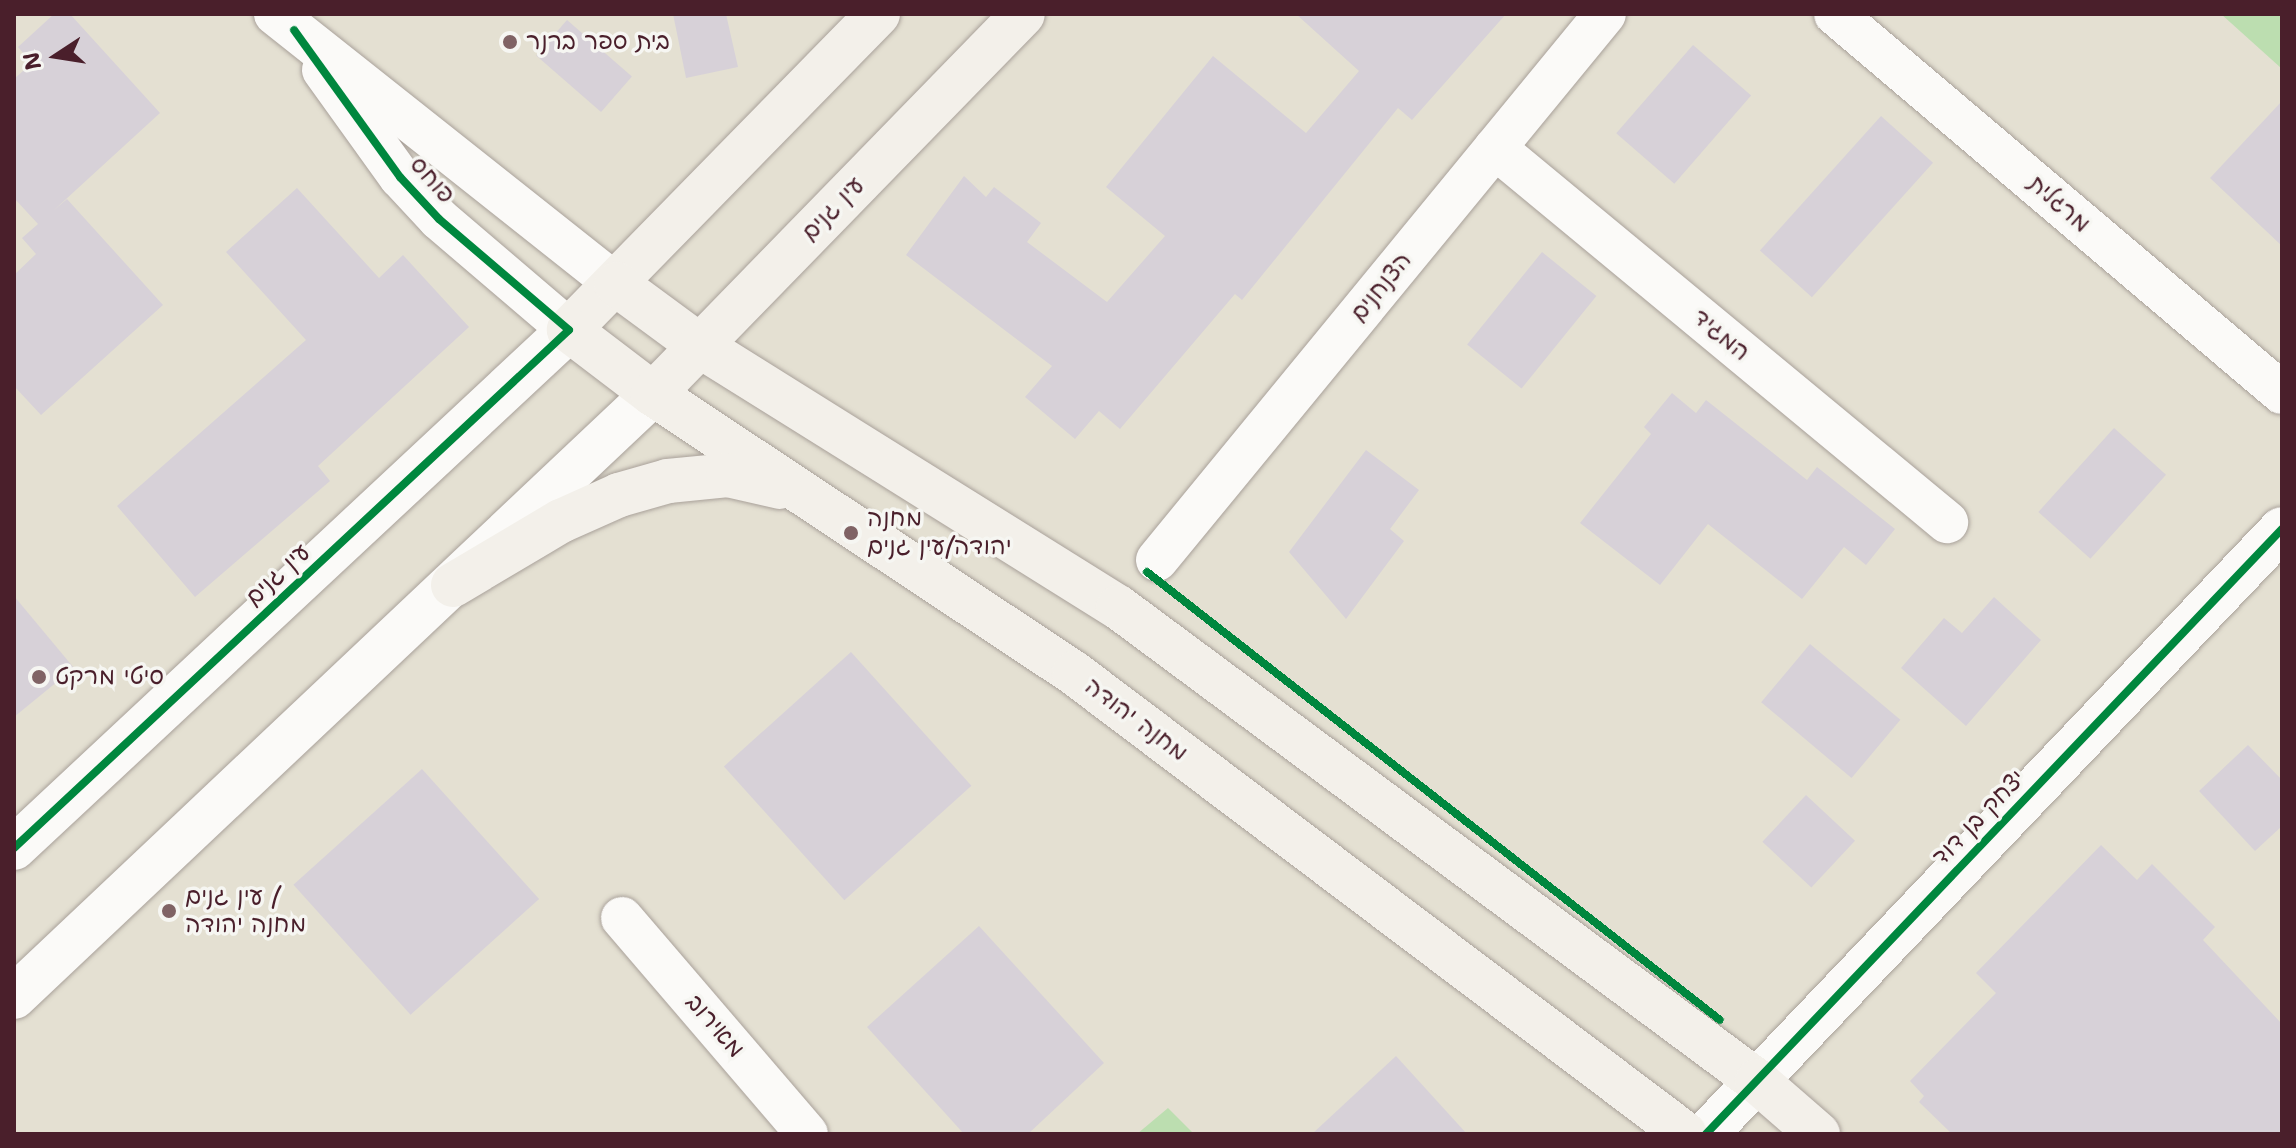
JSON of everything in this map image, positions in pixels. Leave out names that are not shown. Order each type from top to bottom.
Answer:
[{"type":"main road","name":"עין גנים","points":[[569,330],[878,14]]},
{"type":"main road","name":"עין גנים","points":[[653,394],[1023,14]]},
{"type":"main road","name":"פוחס","points":[[616,284],[700,346]]},
{"type":"main road","name":"מחנה יהודה","points":[[569,330],[653,394],[1074,673],[1685,1134]]},
{"type":"main road","points":[[700,346],[1118,607],[1757,1081],[1818,1134]]},
{"type":"main road","points":[[453,585],[561,521],[619,495],[668,481],[728,475],[805,493]]},
{"type":"street","name":"הצנחנים","points":[[1157,560],[1605,14]]},
{"type":"street","name":"מרגלית","points":[[1835,14],[2282,393]]},
{"type":"street","name":"פוחס","points":[[285,22],[616,284]]},
{"type":"street","name":"פוחס","points":[[285,22],[419,198],[569,330]]},
{"type":"street","name":"המגיד","points":[[1495,148],[1947,522]]},
{"type":"street","name":"עין גנים","points":[[14,848],[569,330]]},
{"type":"street","name":"עין גנים","points":[[14,997],[653,394]]},
{"type":"street","name":"יצחק בן דוד","points":[[1706,1134],[2282,529]]},
{"type":"street","name":"מאירוב","points":[[622,918],[807,1134]]},
{"type":"green space","points":[[2221,14],[2282,14],[2281,68]]},
{"type":"green space","points":[[1168,1108],[1194,1134],[1137,1134]]},
{"type":"building","points":[[54,14],[70,14],[160,113],[53,211],[67,199],[163,305],[41,415],[14,386],[14,275],[36,254],[22,238],[38,224],[14,198],[14,79],[32,63],[18,47]]},
{"type":"building","points":[[673,14],[726,14],[738,67],[686,78]]},
{"type":"building","points":[[1296,14],[1506,14],[1412,120],[1398,108],[1242,300],[1235,294],[1120,429],[1099,411],[1075,439],[1025,397],[1052,366],[906,255],[964,176],[986,197],[994,187],[1041,223],[1027,242],[1107,302],[1165,236],[1106,187],[1213,56],[1306,133],[1359,71]]},
{"type":"building","points":[[567,20],[632,76],[601,112],[536,55]]},
{"type":"building","points":[[1693,45],[1751,96],[1674,184],[1616,133]]},
{"type":"building","points":[[2282,101],[2282,246],[2210,178]]},
{"type":"building","points":[[1881,116],[1933,163],[1812,297],[1760,251]]},
{"type":"building","points":[[297,188],[379,278],[403,255],[469,327],[318,466],[330,481],[195,597],[117,506],[306,340],[226,252]]},
{"type":"building","points":[[1542,252],[1596,296],[1522,389],[1467,344]]},
{"type":"building","points":[[1672,393],[1696,413],[1706,400],[1807,480],[1817,467],[1895,529],[1866,565],[1844,547],[1802,599],[1708,524],[1660,585],[1580,523],[1651,434],[1644,427]]},
{"type":"building","points":[[2114,428],[2166,475],[2090,559],[2038,512]]},
{"type":"building","points":[[1366,450],[1419,490],[1390,529],[1404,541],[1346,619],[1289,552]]},
{"type":"building","points":[[14,596],[74,668],[14,717]]},
{"type":"building","points":[[1994,597],[2041,640],[1966,726],[1901,668],[1944,618],[1962,633]]},
{"type":"building","points":[[1810,644],[1900,720],[1852,778],[1761,702]]},
{"type":"building","points":[[851,652],[971,786],[844,900],[724,766]]},
{"type":"building","points":[[2248,745],[2282,780],[2282,826],[2255,851],[2199,791]]},
{"type":"building","points":[[422,769],[539,899],[411,1015],[293,885]]},
{"type":"building","points":[[1806,795],[1855,841],[1811,888],[1762,842]]},
{"type":"building","points":[[2101,845],[2137,880],[2152,864],[2215,927],[2203,940],[2282,1024],[2282,1134],[1952,1134],[1919,1102],[1924,1096],[1910,1081],[1996,993],[1976,973]]},
{"type":"building","points":[[979,926],[1104,1063],[1028,1134],[964,1134],[867,1027]]},
{"type":"building","points":[[1396,1056],[1467,1134],[1312,1134]]},
{"type":"cycle path","points":[[14,848],[569,330],[439,219],[400,177],[294,30]]},
{"type":"cycle path","points":[[1706,1134],[2282,529]]},
{"type":"cycle path","points":[[1147,572],[1720,1020]]},
{"type":"place","name":"בית ספר ברנר","points":[[510,42]]},
{"type":"place","name":"מחנה יהודה/עין גנים","points":[[851,533]]},
{"type":"place","name":"סיטי מרקט","points":[[39,677]]},
{"type":"place","name":"עין גנים / מחנה יהודה","points":[[169,911]]}]
